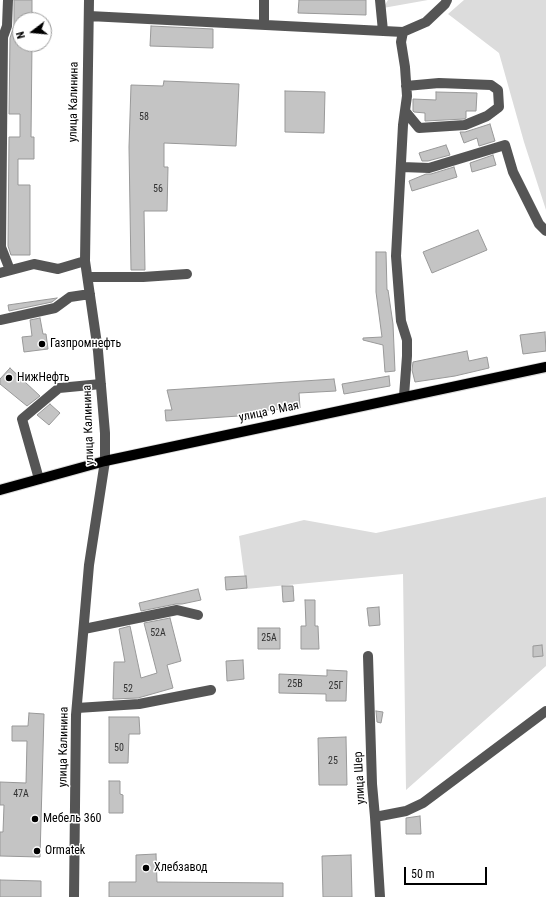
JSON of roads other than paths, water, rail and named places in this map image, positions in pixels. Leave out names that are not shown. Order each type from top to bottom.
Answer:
[{"type":"main road","name":"улица 9 Мая","points":[[0,490],[105,462],[404,396],[546,367]]},
{"type":"street","points":[[8,0],[7,26],[3,37],[1,247],[5,272],[34,264],[58,269],[85,261]]},
{"type":"street","name":"улица Калинина","points":[[74,897],[77,708],[89,565],[105,462],[105,433],[98,351],[85,261],[89,0]]},
{"type":"street","points":[[264,0],[264,25]]},
{"type":"street","points":[[380,0],[383,31]]},
{"type":"street","points":[[88,16],[403,32],[426,22],[445,4],[447,0]]},
{"type":"street","points":[[403,32],[401,42],[406,86],[396,256],[401,321],[407,340],[404,396]]},
{"type":"street","points":[[405,111],[419,128],[465,125],[487,116],[499,107],[498,90],[491,85],[438,83],[406,86]]},
{"type":"street","points":[[402,167],[429,168],[505,145],[514,172],[538,224],[546,231]]},
{"type":"street","points":[[88,277],[143,277],[187,274]]},
{"type":"street","points":[[0,320],[55,308],[70,297],[90,294]]},
{"type":"street","points":[[39,479],[22,419],[59,388],[100,384]]},
{"type":"street","points":[[84,629],[177,610],[198,615]]},
{"type":"street","name":"улица Шер","points":[[368,656],[372,784],[380,897]]},
{"type":"street","points":[[77,708],[139,704],[211,690]]},
{"type":"street","points":[[375,817],[406,811],[423,803],[546,711]]},
{"type":"place","name":"Газпромнефть","points":[[42,344]]},
{"type":"place","name":"НижНефть","points":[[9,378]]},
{"type":"place","name":"Мебель 360","points":[[35,819]]},
{"type":"place","name":"Ormatek","points":[[37,851]]},
{"type":"place","name":"Хлебзавод","points":[[146,868]]}]
